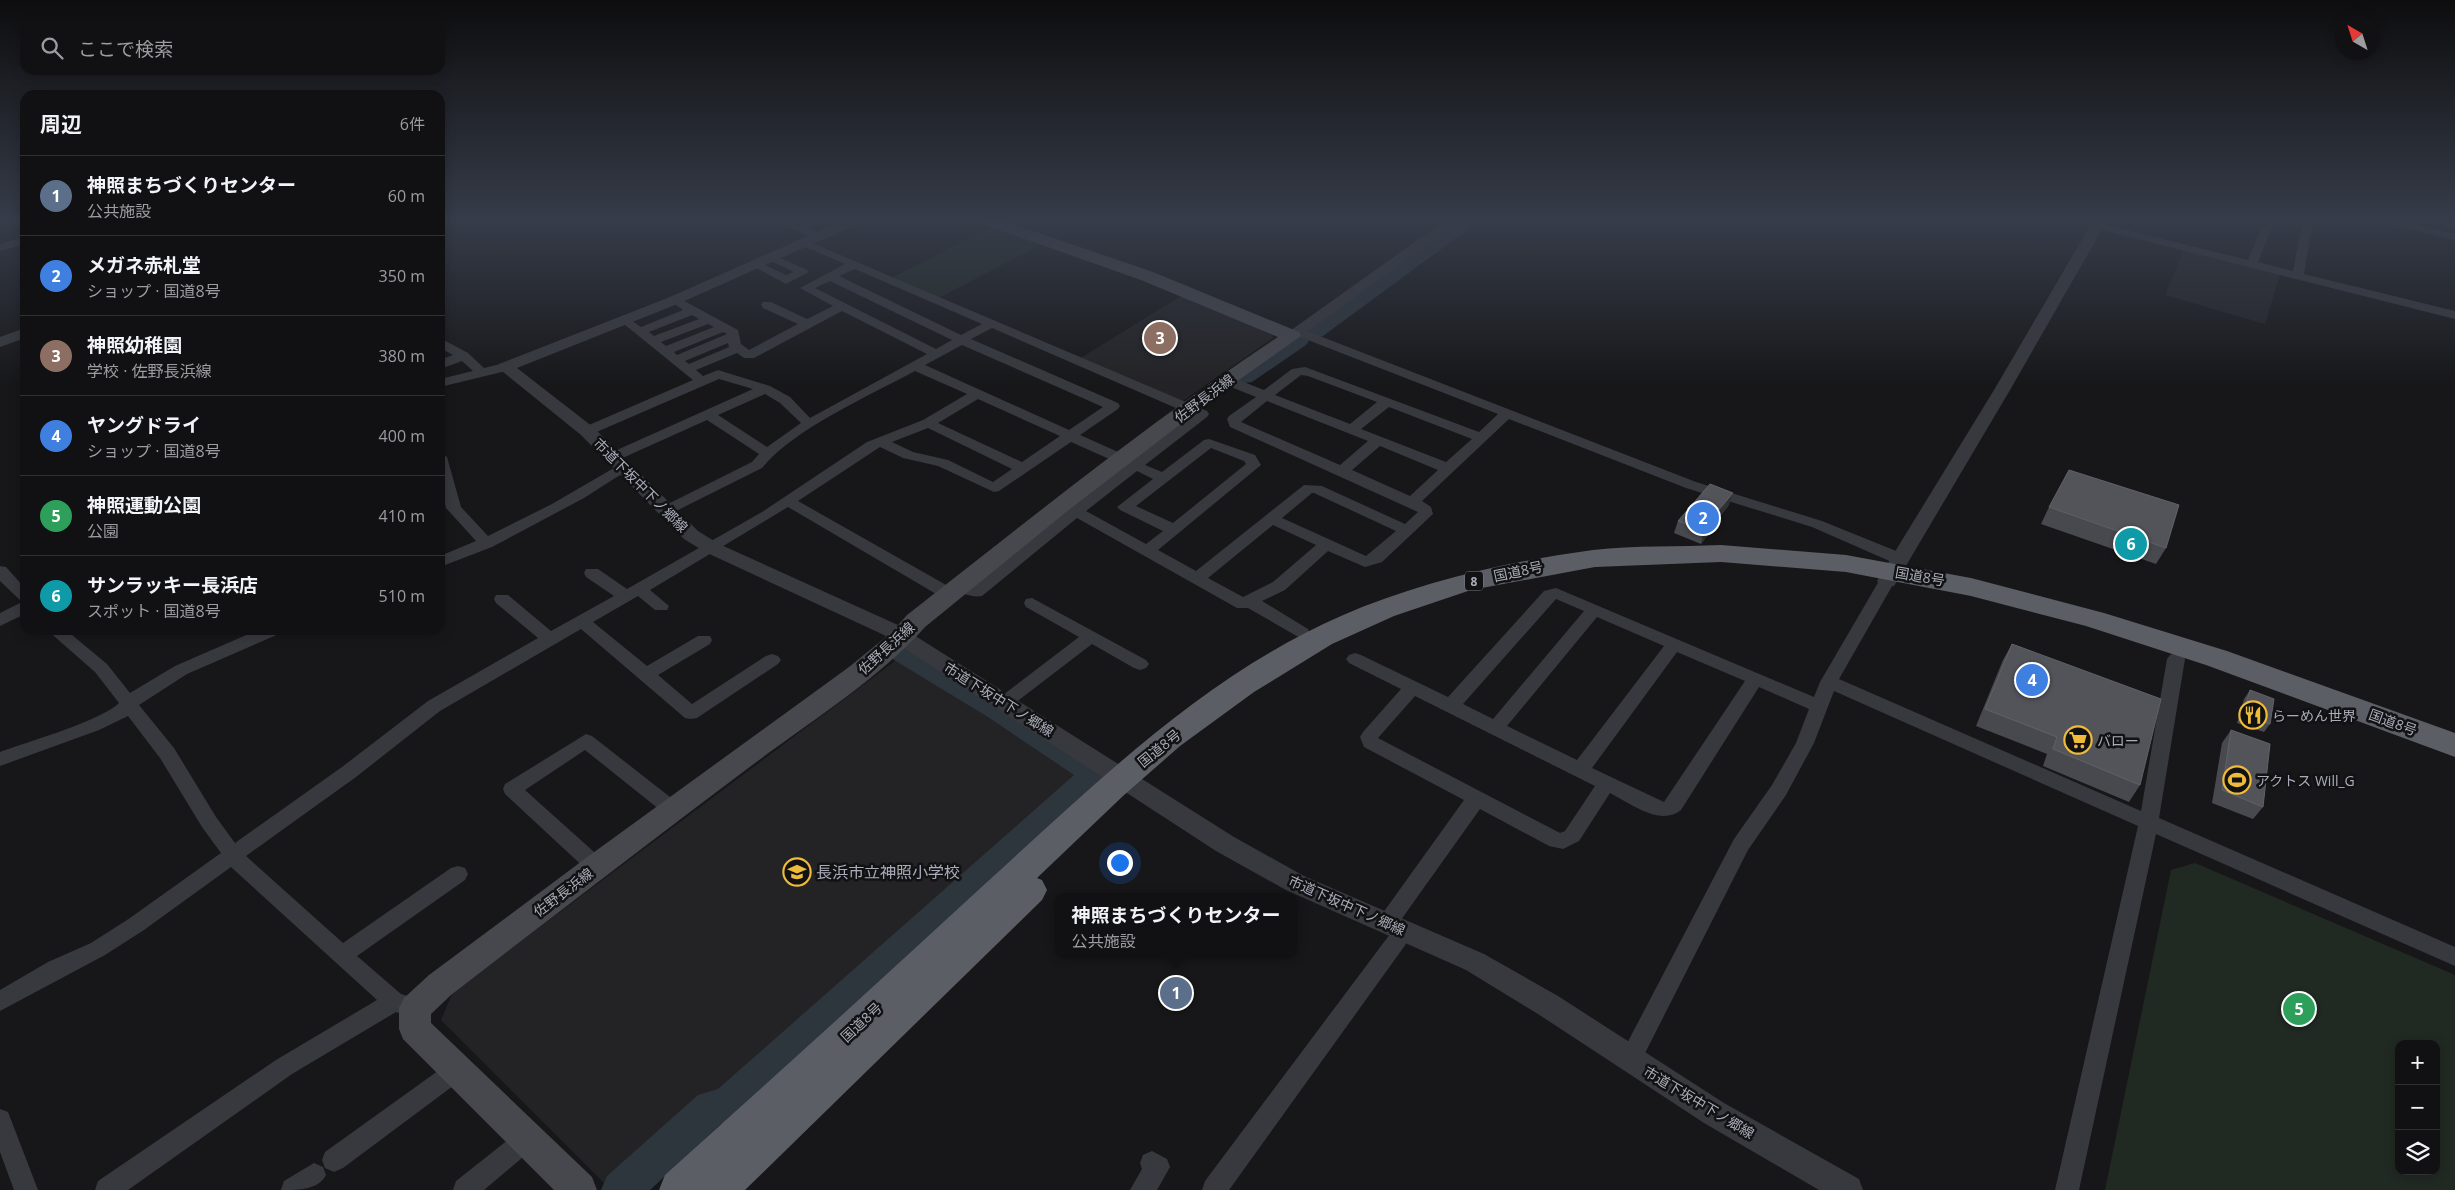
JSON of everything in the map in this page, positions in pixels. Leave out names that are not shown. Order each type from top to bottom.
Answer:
[{"type":"highway","name":"国道8号","points":[[680,1190],[1131,782],[1258,696],[1343,646],[1450,602],[1501,589],[1585,573],[1650,568],[1732,567],[1893,570],[2003,594],[2133,631],[2221,659],[2455,745]]},
{"type":"highway","name":"国道8号","points":[[1893,570],[2001,606],[2079,627],[2176,659],[2308,705],[2455,760]]},
{"type":"highway","name":"国道8号","points":[[715,1190],[1131,782]]},
{"type":"main road","points":[[1143,275],[1295,334]]},
{"type":"main road","name":"佐野長浜線","points":[[405,1005],[440,985],[672,809],[858,673],[901,638],[916,621],[1070,507],[1195,411],[1226,380],[1295,334]]},
{"type":"main road","points":[[405,1005],[415,1028],[579,1190]]},
{"type":"street","points":[[445,382],[482,374],[633,326],[684,305],[739,275]]},
{"type":"street","points":[[833,275],[806,288],[937,354]]},
{"type":"street","points":[[876,275],[1195,411]]},
{"type":"street","points":[[1295,334],[1378,275]]},
{"type":"street","points":[[1630,1060],[1741,845],[1779,790],[1805,743],[1829,682],[1893,570],[2002,390],[2069,275]]},
{"type":"street","points":[[2292,275],[2455,315]]},
{"type":"street","points":[[830,276],[962,340],[1112,406],[994,488],[943,463],[908,455],[883,443]]},
{"type":"street","points":[[684,305],[734,333],[736,342],[749,355],[842,306]]},
{"type":"street","points":[[767,305],[807,324]]},
{"type":"street","points":[[653,341],[709,319]]},
{"type":"street","points":[[665,510],[757,465],[767,453],[809,424],[992,323]]},
{"type":"street","points":[[633,326],[702,381]]},
{"type":"street","points":[[665,351],[724,327]]},
{"type":"street","points":[[1295,334],[1691,485],[1817,524],[1893,570]]},
{"type":"street","points":[[0,342],[20,335]]},
{"type":"street","points":[[676,360],[736,342]]},
{"type":"street","points":[[688,369],[736,342]]},
{"type":"street","points":[[445,345],[480,369],[482,374]]},
{"type":"street","points":[[445,363],[463,356]]},
{"type":"street","points":[[915,366],[1161,477]]},
{"type":"street","name":"市道下坂中下ノ郷線","points":[[505,367],[587,431],[691,535],[712,548],[891,630],[1225,844],[1280,874],[1475,962],[1548,1005],[1714,1113],[1848,1190]]},
{"type":"street","points":[[1270,518],[1360,561],[1370,562],[1425,514],[1426,510],[1342,470],[1235,424],[1234,419],[1297,372],[1305,371],[1480,437]]},
{"type":"street","points":[[587,431],[718,374],[765,389],[785,400],[809,424]]},
{"type":"street","points":[[1226,380],[1447,468]]},
{"type":"street","points":[[445,560],[488,544],[566,503],[618,462],[708,415],[765,389]]},
{"type":"street","points":[[0,1001],[106,944],[349,772],[434,706],[466,686],[712,548],[788,501],[872,445],[883,443],[928,424],[977,394]]},
{"type":"street","points":[[1351,430],[1386,402]]},
{"type":"street","points":[[1412,502],[1506,414]]},
{"type":"street","points":[[708,415],[767,453]]},
{"type":"street","points":[[928,424],[1022,468]]},
{"type":"street","points":[[1342,470],[1377,441]]},
{"type":"street","points":[[1148,550],[1174,530],[1252,468],[1255,462],[1250,458],[1209,442],[1161,477],[1125,507],[1174,530]]},
{"type":"street","points":[[445,476],[454,508],[488,544]]},
{"type":"street","points":[[1197,578],[1309,488],[1317,489],[1406,530]]},
{"type":"street","points":[[788,501],[961,589]]},
{"type":"street","points":[[1070,507],[1244,604],[1279,586],[1326,545]]},
{"type":"street","points":[[0,571],[20,594]]},
{"type":"street","points":[[592,574],[661,606]]},
{"type":"street","points":[[1450,707],[1550,595],[1556,593],[1818,706]]},
{"type":"street","points":[[502,599],[549,639]]},
{"type":"street","points":[[1249,601],[1302,633]]},
{"type":"street","points":[[0,620],[20,602]]},
{"type":"street","points":[[1032,603],[1140,664]]},
{"type":"street","points":[[1495,729],[1595,609]]},
{"type":"street","points":[[582,621],[648,674],[691,713],[772,660]]},
{"type":"street","points":[[62,635],[101,668],[129,704],[167,753],[209,822],[240,864],[343,954],[405,1005],[284,1067],[107,1190]]},
{"type":"street","points":[[0,759],[118,714],[138,695],[181,670],[262,635]]},
{"type":"street","points":[[1005,702],[1091,636]]},
{"type":"street","points":[[648,674],[704,640]]},
{"type":"street","points":[[1580,770],[1674,644]]},
{"type":"street","points":[[1355,659],[1660,809],[1668,810],[1674,805],[1755,679]]},
{"type":"street","points":[[2067,1190],[2148,824],[2176,659]]},
{"type":"street","points":[[1829,682],[2148,824],[2455,957]]},
{"type":"street","points":[[1412,688],[1369,737],[1370,742],[1556,840],[1563,841],[1572,836],[1607,783]]},
{"type":"street","points":[[596,866],[512,789],[586,741],[672,809]]},
{"type":"street","points":[[1214,1190],[1396,927],[1476,799]]},
{"type":"street","points":[[343,954],[458,874]]},
{"type":"street","points":[[334,1160],[457,1070]]},
{"type":"street","points":[[0,1120],[26,1190]]},
{"type":"street","points":[[465,1190],[527,1139]]},
{"type":"street","points":[[1142,1190],[1158,1167],[1152,1163]]},
{"type":"street","points":[[293,1190],[314,1175]]},
{"type":"shaded area","points":[[898,275],[984,275],[939,298],[891,278]]},
{"type":"shaded area","points":[[2173,275],[2280,275],[2265,324],[2165,295]]},
{"type":"shaded area","points":[[1181,296],[1271,333],[1273,338],[1180,403],[1079,359]]},
{"type":"shaded area","name":"長浜市立神照小学校","points":[[899,658],[965,695],[1087,772],[1084,779],[878,964],[884,970],[742,1097],[734,1093],[723,1102],[707,1104],[615,1190],[611,1190],[441,1020],[453,992]]},
{"type":"shaded area","points":[[2195,863],[2455,975],[2455,1190],[2105,1190],[2171,870]]},
{"type":"building","points":[[2069,470],[2179,505],[2166,548],[2049,507]]},
{"type":"building","points":[[1710,484],[1733,493],[1711,519],[1714,520],[1704,531],[1678,521]]},
{"type":"building","name":"バロー","points":[[2012,644],[2161,699],[2140,785],[2053,749],[2057,737],[1985,709]]},
{"type":"building","points":[[2250,690],[2274,699],[2270,724],[2243,714]]},
{"type":"building","name":"アクトス Will_G","points":[[2231,730],[2270,744],[2263,807],[2222,790]]},
{"type":"waterway","points":[[1316,332],[1396,275]]},
{"type":"waterway","points":[[1244,377],[1299,341]]},
{"type":"waterway","points":[[621,1190],[711,1108],[727,1105],[1090,779],[1090,771],[998,710],[904,653]]},
{"type":"place","name":"神照幼稚園","points":[[1160,338]]},
{"type":"place","name":"メガネ赤札堂","points":[[1703,518]]},
{"type":"place","name":"サンラッキー長浜店","points":[[2131,544]]},
{"type":"place","name":"ヤングドライ","points":[[2032,680]]},
{"type":"place","name":"らーめん世界","points":[[2253,715]]},
{"type":"place","name":"バロー","points":[[2078,740]]},
{"type":"place","name":"アクトス Will_G","points":[[2237,780]]},
{"type":"place","name":"長浜市立神照小学校","points":[[797,872]]},
{"type":"place","name":"神照まちづくりセンター","points":[[1176,993]]},
{"type":"place","name":"神照運動公園","points":[[2299,1009]]}]
